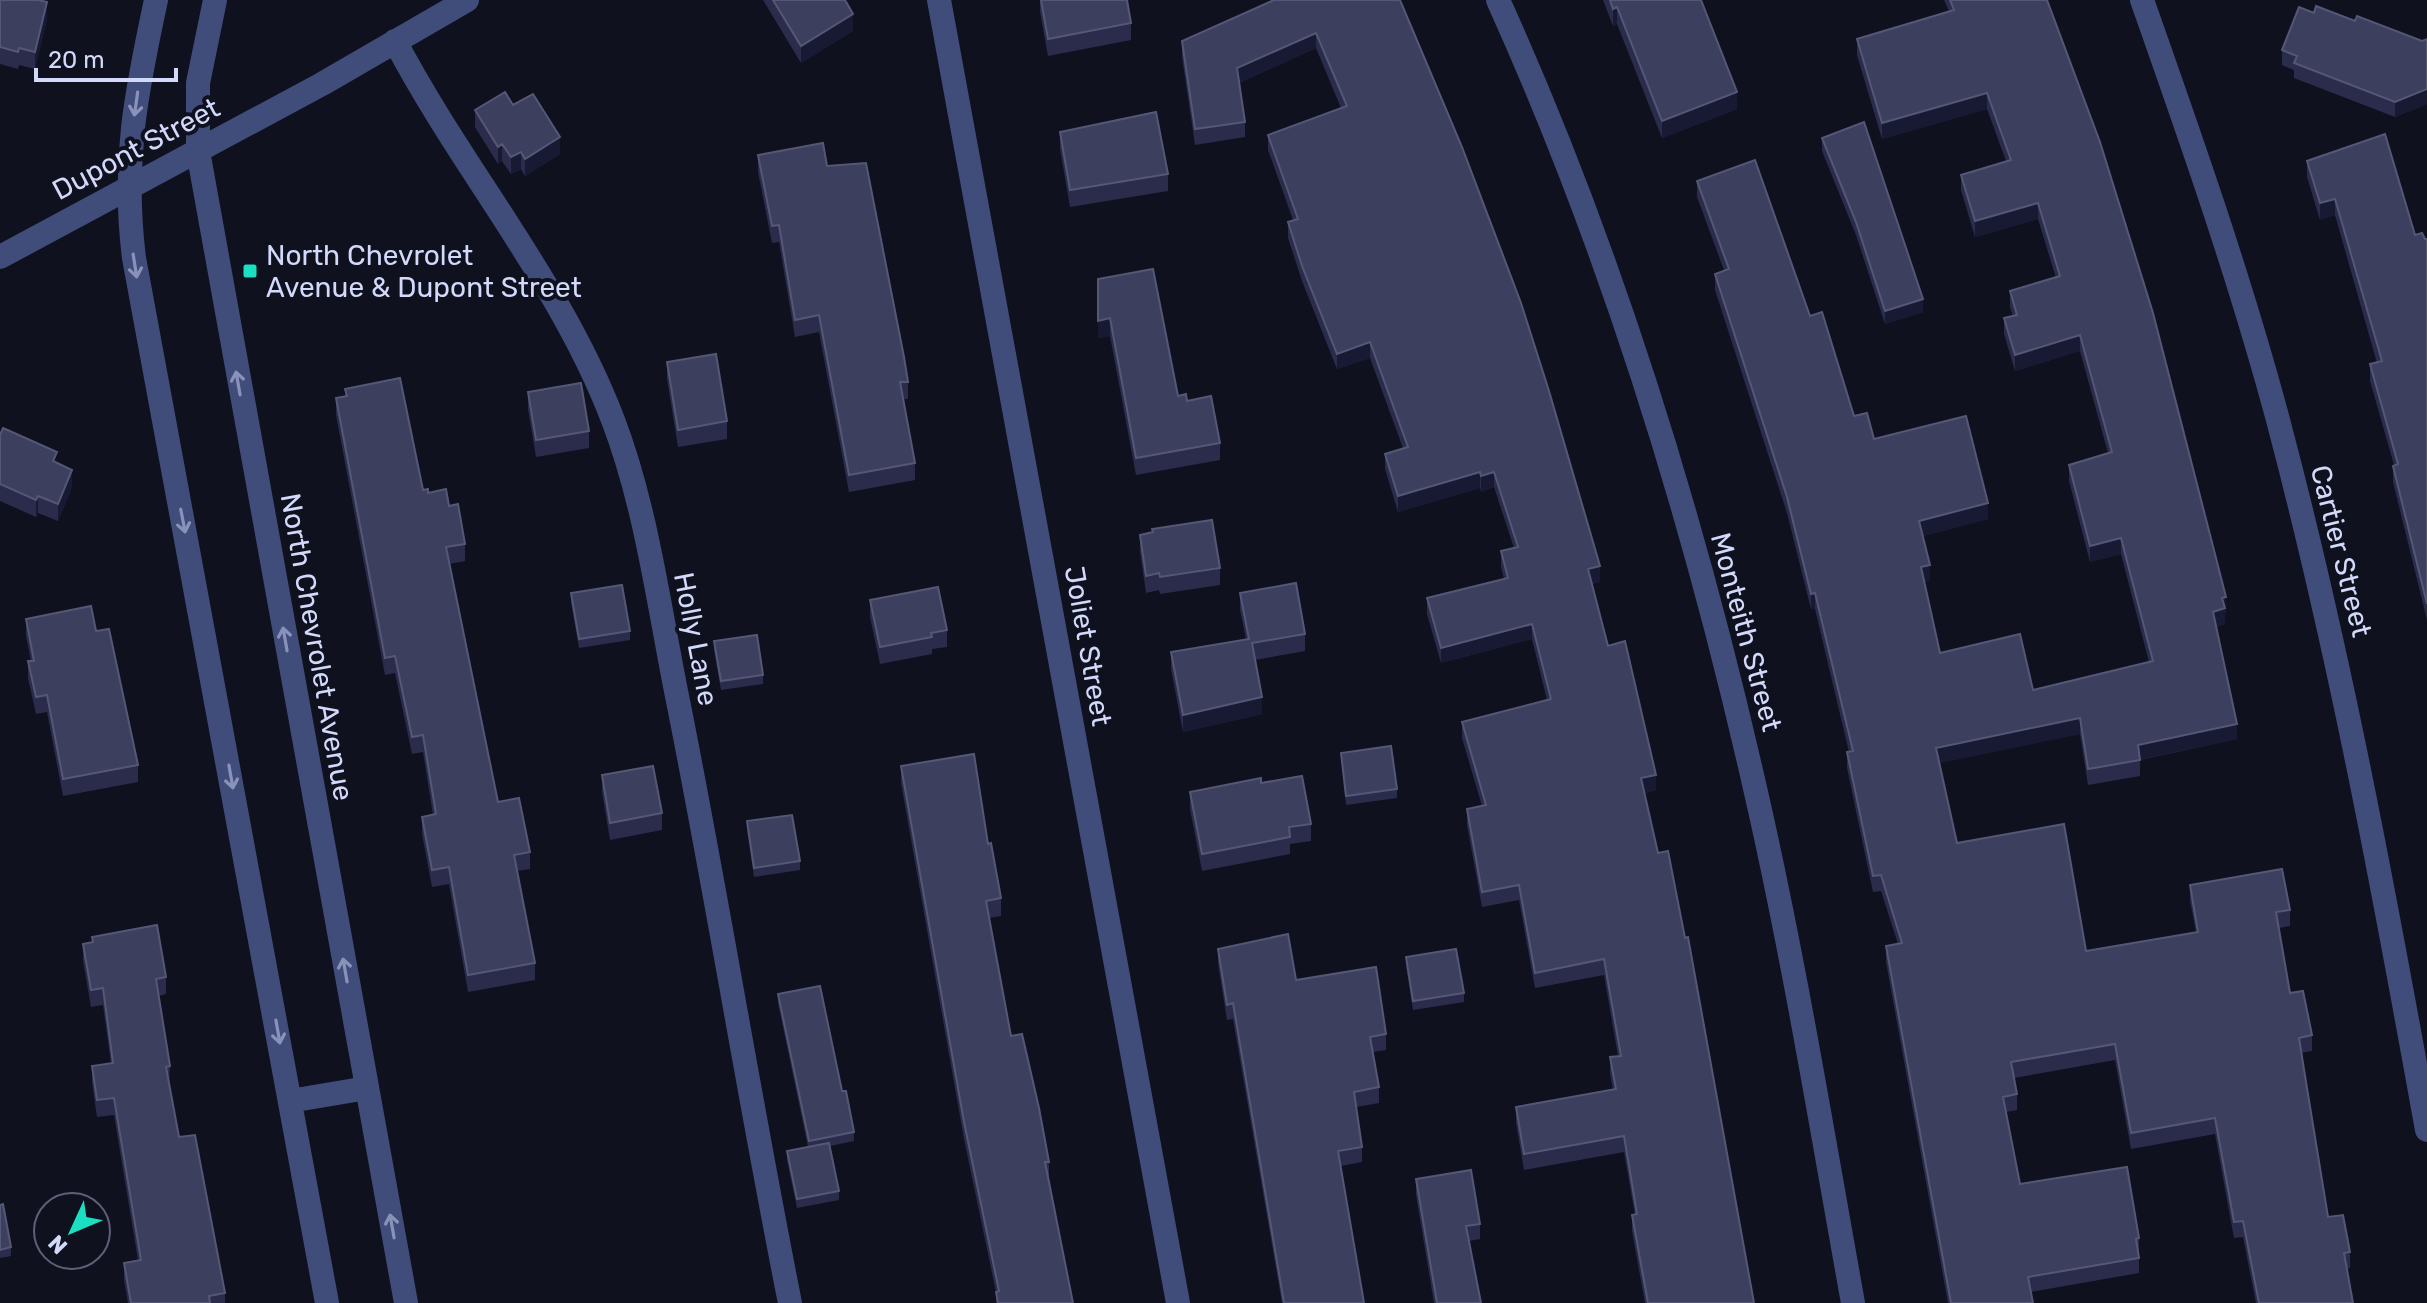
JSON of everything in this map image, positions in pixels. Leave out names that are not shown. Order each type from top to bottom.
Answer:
[{"type":"street","points":[[156,0],[140,75],[127,188],[145,326],[327,1303]]},
{"type":"street","name":"North Chevrolet Avenue","points":[[215,0],[198,83],[198,151],[406,1303]]},
{"type":"street","name":"Dupont Street","points":[[0,257],[198,151],[467,0]]},
{"type":"street","name":"Joliet Street","points":[[939,0],[1178,1303]]},
{"type":"street","name":"Monteith Street","points":[[1498,0],[1563,155],[1634,349],[1696,556],[1756,789],[1853,1303]]},
{"type":"street","name":"Cartier Street","points":[[2142,0],[2226,242],[2301,507],[2374,840],[2427,1130]]},
{"type":"street","name":"Holly Lane","points":[[395,41],[418,86],[484,183],[570,330],[598,382],[622,445],[638,501],[685,738],[790,1303]]},
{"type":"street","points":[[290,1101],[367,1088]]},
{"type":"building","points":[[0,0],[47,2],[35,52],[19,48],[18,52],[0,47]]},
{"type":"building","points":[[773,0],[845,0],[853,14],[801,46]]},
{"type":"building","points":[[1041,0],[1127,0],[1131,23],[1048,39]]},
{"type":"building","points":[[1274,0],[1400,0],[1462,147],[1521,303],[1600,566],[1588,569],[1608,646],[1625,641],[1656,775],[1641,778],[1658,853],[1668,851],[1685,938],[1688,937],[1754,1303],[1648,1303],[1632,1215],[1637,1214],[1624,1136],[1524,1154],[1516,1107],[1616,1089],[1610,1057],[1621,1056],[1604,959],[1535,973],[1519,885],[1482,892],[1467,809],[1486,805],[1462,722],[1551,699],[1532,624],[1441,648],[1427,598],[1508,578],[1501,551],[1518,547],[1494,472],[1481,476],[1480,472],[1398,496],[1385,454],[1408,447],[1370,342],[1337,354],[1302,266],[1288,222],[1298,219],[1268,135],[1347,106],[1316,33],[1237,68],[1245,122],[1195,129],[1182,41]]},
{"type":"building","points":[[1610,0],[1701,0],[1737,92],[1662,121],[1617,7],[1613,9]]},
{"type":"building","points":[[1950,0],[2047,0],[2100,142],[2153,313],[2226,597],[2222,598],[2225,608],[2213,612],[2237,724],[2138,745],[2140,760],[2088,769],[2080,718],[1936,748],[1957,843],[2064,824],[2086,951],[2198,932],[2190,885],[2282,869],[2290,910],[2276,912],[2290,993],[2303,991],[2312,1035],[2299,1038],[2328,1217],[2343,1215],[2350,1252],[2344,1253],[2353,1303],[2259,1303],[2243,1221],[2234,1222],[2215,1118],[2131,1133],[2115,1044],[2011,1062],[2017,1094],[2003,1097],[2020,1184],[2127,1167],[2139,1238],[2136,1239],[2139,1258],[2028,1277],[2033,1303],[1951,1303],[1886,946],[1902,943],[1881,875],[1873,876],[1847,752],[1853,751],[1815,593],[1811,594],[1787,497],[1715,274],[1729,269],[1697,181],[1755,160],[1810,316],[1822,312],[1854,416],[1867,413],[1874,439],[1966,416],[1988,503],[1919,521],[1930,565],[1921,567],[1940,653],[2020,634],[2033,690],[2153,661],[2121,538],[2090,546],[2069,465],[2112,452],[2080,335],[2015,355],[2004,318],[2017,315],[2010,291],[2060,276],[2038,203],[1975,221],[1961,175],[2011,160],[1987,93],[1882,123],[1857,39],[1954,10]]},
{"type":"building","points":[[2316,6],[2355,21],[2357,16],[2422,41],[2427,39],[2427,89],[2395,102],[2294,63],[2297,56],[2282,50],[2299,7],[2314,13]]},
{"type":"building","points":[[505,92],[513,105],[533,94],[560,137],[525,159],[521,152],[511,157],[502,144],[498,147],[475,110]]},
{"type":"building","points":[[1156,112],[1168,174],[1070,190],[1060,132]]},
{"type":"building","points":[[1864,122],[1923,299],[1885,311],[1856,222],[1822,138]]},
{"type":"building","points":[[2385,134],[2415,235],[2422,233],[2427,239],[2427,604],[2393,466],[2398,464],[2370,364],[2382,361],[2335,199],[2320,203],[2307,161]]},
{"type":"building","points":[[823,143],[827,166],[866,163],[904,357],[908,382],[900,382],[915,463],[849,475],[819,315],[795,320],[779,225],[772,226],[758,155]]},
{"type":"building","points":[[1153,269],[1178,396],[1186,394],[1187,401],[1211,396],[1220,443],[1136,458],[1110,318],[1098,321],[1098,279]]},
{"type":"building","points":[[716,354],[727,421],[678,430],[667,362]]},
{"type":"building","points":[[400,378],[423,490],[428,489],[428,493],[446,489],[449,506],[458,504],[465,544],[446,547],[498,802],[519,798],[530,852],[514,855],[535,963],[468,975],[449,867],[432,870],[422,817],[436,814],[423,735],[412,737],[395,656],[385,658],[336,398],[347,396],[345,389]]},
{"type":"building","points":[[581,383],[589,431],[536,440],[528,392]]},
{"type":"building","points":[[3,428],[57,452],[53,461],[72,470],[58,504],[38,496],[36,500],[0,484],[0,435]]},
{"type":"building","points":[[1212,520],[1220,568],[1160,577],[1159,573],[1146,576],[1140,535],[1153,532],[1152,529]]},
{"type":"building","points":[[1296,583],[1305,634],[1252,643],[1262,697],[1183,715],[1171,652],[1249,639],[1240,593]]},
{"type":"building","points":[[622,585],[630,631],[579,639],[571,593]]},
{"type":"building","points":[[938,587],[947,630],[931,633],[932,637],[880,647],[870,600]]},
{"type":"building","points":[[91,606],[96,631],[109,629],[138,765],[63,779],[47,695],[36,697],[28,661],[34,661],[26,619]]},
{"type":"building","points":[[757,635],[763,675],[721,681],[714,641]]},
{"type":"building","points":[[1391,746],[1397,789],[1346,796],[1341,753]]},
{"type":"building","points":[[974,754],[988,844],[991,843],[1001,898],[986,901],[1011,1036],[1022,1034],[1039,1108],[1049,1162],[1045,1162],[1073,1303],[998,1303],[996,1292],[999,1291],[964,1122],[901,766]]},
{"type":"building","points":[[653,766],[662,813],[610,823],[602,775]]},
{"type":"building","points":[[1302,776],[1311,824],[1289,827],[1290,837],[1202,854],[1190,792],[1261,778],[1261,783]]},
{"type":"building","points":[[792,815],[800,861],[754,868],[747,821]]},
{"type":"building","points":[[157,925],[166,977],[156,979],[170,1066],[166,1067],[179,1137],[195,1135],[225,1293],[209,1296],[210,1303],[131,1303],[124,1263],[141,1260],[114,1098],[97,1100],[92,1066],[113,1063],[103,988],[91,990],[83,944],[93,942],[92,937]]},
{"type":"building","points":[[1288,934],[1296,980],[1376,967],[1386,1034],[1370,1037],[1379,1087],[1354,1092],[1362,1147],[1338,1151],[1364,1303],[1284,1303],[1233,1003],[1227,1005],[1218,949]]},
{"type":"building","points":[[1456,949],[1464,993],[1413,1001],[1406,957]]},
{"type":"building","points":[[820,986],[854,1132],[809,1141],[778,994]]},
{"type":"building","points":[[829,1143],[839,1191],[797,1199],[787,1151]]},
{"type":"building","points":[[1471,1170],[1480,1224],[1466,1226],[1481,1303],[1437,1303],[1416,1179]]},
{"type":"building","points":[[3,1204],[11,1247],[0,1250],[0,1205]]},
{"type":"place","name":"North Chevrolet Avenue & Dupont Street","points":[[250,271]]}]
